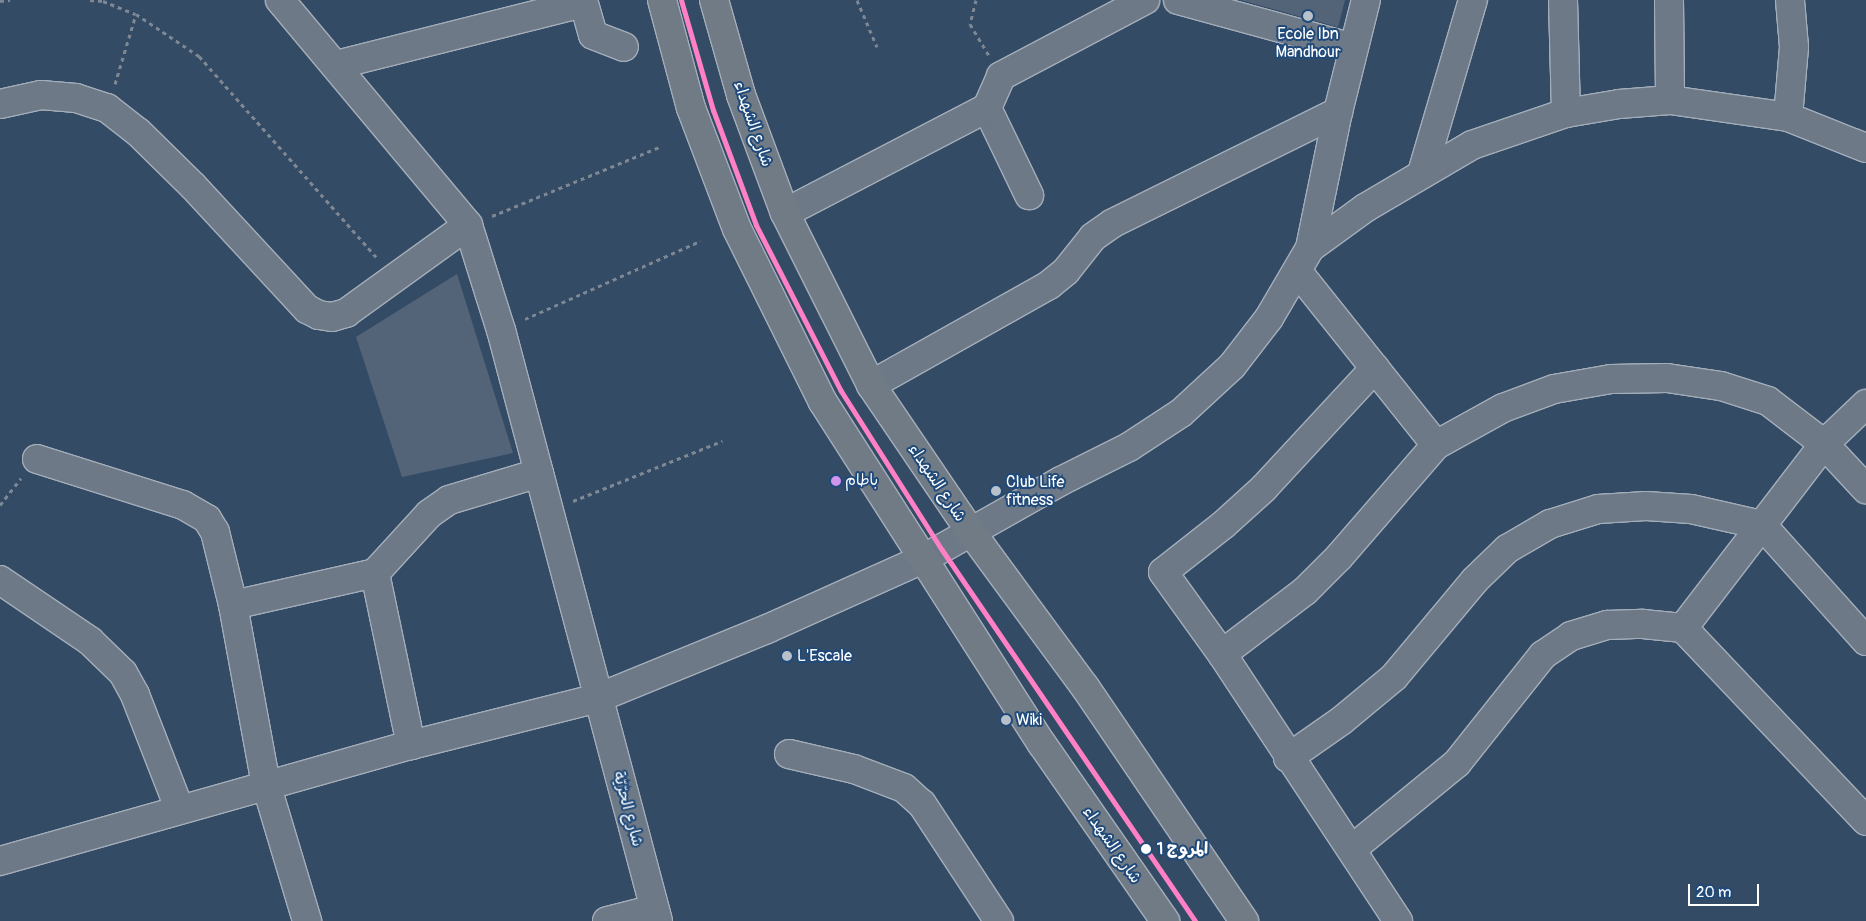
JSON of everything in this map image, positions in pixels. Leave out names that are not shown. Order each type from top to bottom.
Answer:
[{"type":"main road","name":"شارع الشهداء","points":[[662,0],[691,108],[737,229],[769,298],[823,402],[1042,744],[1165,921]]},
{"type":"main road","name":"شارع الشهداء","points":[[714,0],[742,95],[785,213],[871,385],[971,532],[1085,687],[1244,921]]},
{"type":"street","points":[[0,104],[41,95],[76,98],[107,108],[138,132],[193,186],[307,309],[332,316],[346,313],[468,225],[280,0]]},
{"type":"street","points":[[785,213],[987,108],[1001,76],[1145,0]]},
{"type":"street","points":[[1178,0],[1354,48]]},
{"type":"street","points":[[0,861],[266,784],[598,698],[767,629],[923,560],[1061,481],[1129,447],[1181,413],[1232,366],[1269,318],[1304,260],[1366,0]]},
{"type":"street","points":[[1422,173],[1473,0]]},
{"type":"street","points":[[1563,0],[1566,113]]},
{"type":"street","points":[[1669,0],[1670,100]]},
{"type":"street","points":[[1788,117],[1794,47],[1790,0]]},
{"type":"street","points":[[336,65],[583,1],[593,35],[624,47]]},
{"type":"street","points":[[1304,260],[1365,208],[1422,173],[1472,145],[1566,113],[1619,104],[1670,100],[1788,117],[1864,140]]},
{"type":"street","points":[[987,108],[1029,195]]},
{"type":"street","points":[[871,385],[1049,285],[1066,271],[1093,237],[1114,222],[1338,112]]},
{"type":"street","name":"شارع الحرّيّة","points":[[468,225],[501,330],[657,915]]},
{"type":"street","points":[[1304,260],[1374,368],[1436,445]]},
{"type":"street","points":[[1374,368],[1264,488],[1223,525],[1163,572],[1222,654],[1288,758],[1352,849],[1398,921]]},
{"type":"street","points":[[1222,654],[1305,591],[1326,571],[1436,445],[1503,408],[1554,389],[1611,379],[1667,378],[1720,386],[1768,401],[1824,444],[1866,489]]},
{"type":"street","points":[[1683,628],[1824,444],[1866,404]]},
{"type":"street","points":[[37,458],[183,505],[208,519],[215,532],[233,605],[266,784],[307,921]]},
{"type":"street","points":[[233,605],[375,573],[429,514],[449,500],[539,473]]},
{"type":"street","points":[[1288,758],[1341,721],[1394,677],[1475,580],[1507,550],[1550,524],[1598,509],[1646,506],[1691,509],[1762,525],[1866,641]]},
{"type":"street","points":[[375,573],[411,745]]},
{"type":"street","points":[[0,580],[90,641],[108,655],[123,673],[135,695],[179,808]]},
{"type":"street","points":[[1352,849],[1457,763],[1543,655],[1571,636],[1607,625],[1643,624],[1683,628],[1866,821]]},
{"type":"street","points":[[789,754],[854,769],[904,788],[922,804],[998,921]]},
{"type":"street","points":[[607,921],[657,915]]},
{"type":"path","points":[[0,1],[10,0]]},
{"type":"path","points":[[90,0],[103,2],[136,14],[199,56],[395,279]]},
{"type":"path","points":[[857,0],[877,47]]},
{"type":"path","points":[[976,0],[970,24],[1001,76]]},
{"type":"path","points":[[107,108],[136,14]]},
{"type":"path","points":[[468,225],[662,146]]},
{"type":"path","points":[[501,330],[700,241]]},
{"type":"path","points":[[549,510],[722,441]]},
{"type":"path","points":[[0,505],[37,458]]},
{"type":"building","name":"Ecole Ibn Mandhour","points":[[1240,0],[1345,0],[1338,27]]},
{"type":"building","points":[[457,274],[513,453],[402,477],[356,337]]},
{"type":"transit line","points":[[681,0],[713,110],[756,225],[841,391],[942,550],[1195,921]]},
{"type":"place","name":"Ecole Ibn Mandhour","points":[[1308,16]]},
{"type":"place","name":"باطام","points":[[836,481]]},
{"type":"place","name":"Club Life fitness","points":[[996,491]]},
{"type":"place","name":"L'Escale","points":[[787,656]]},
{"type":"place","name":"Wiki","points":[[1006,720]]},
{"type":"place","name":"المروج 1","points":[[1146,849]]}]
